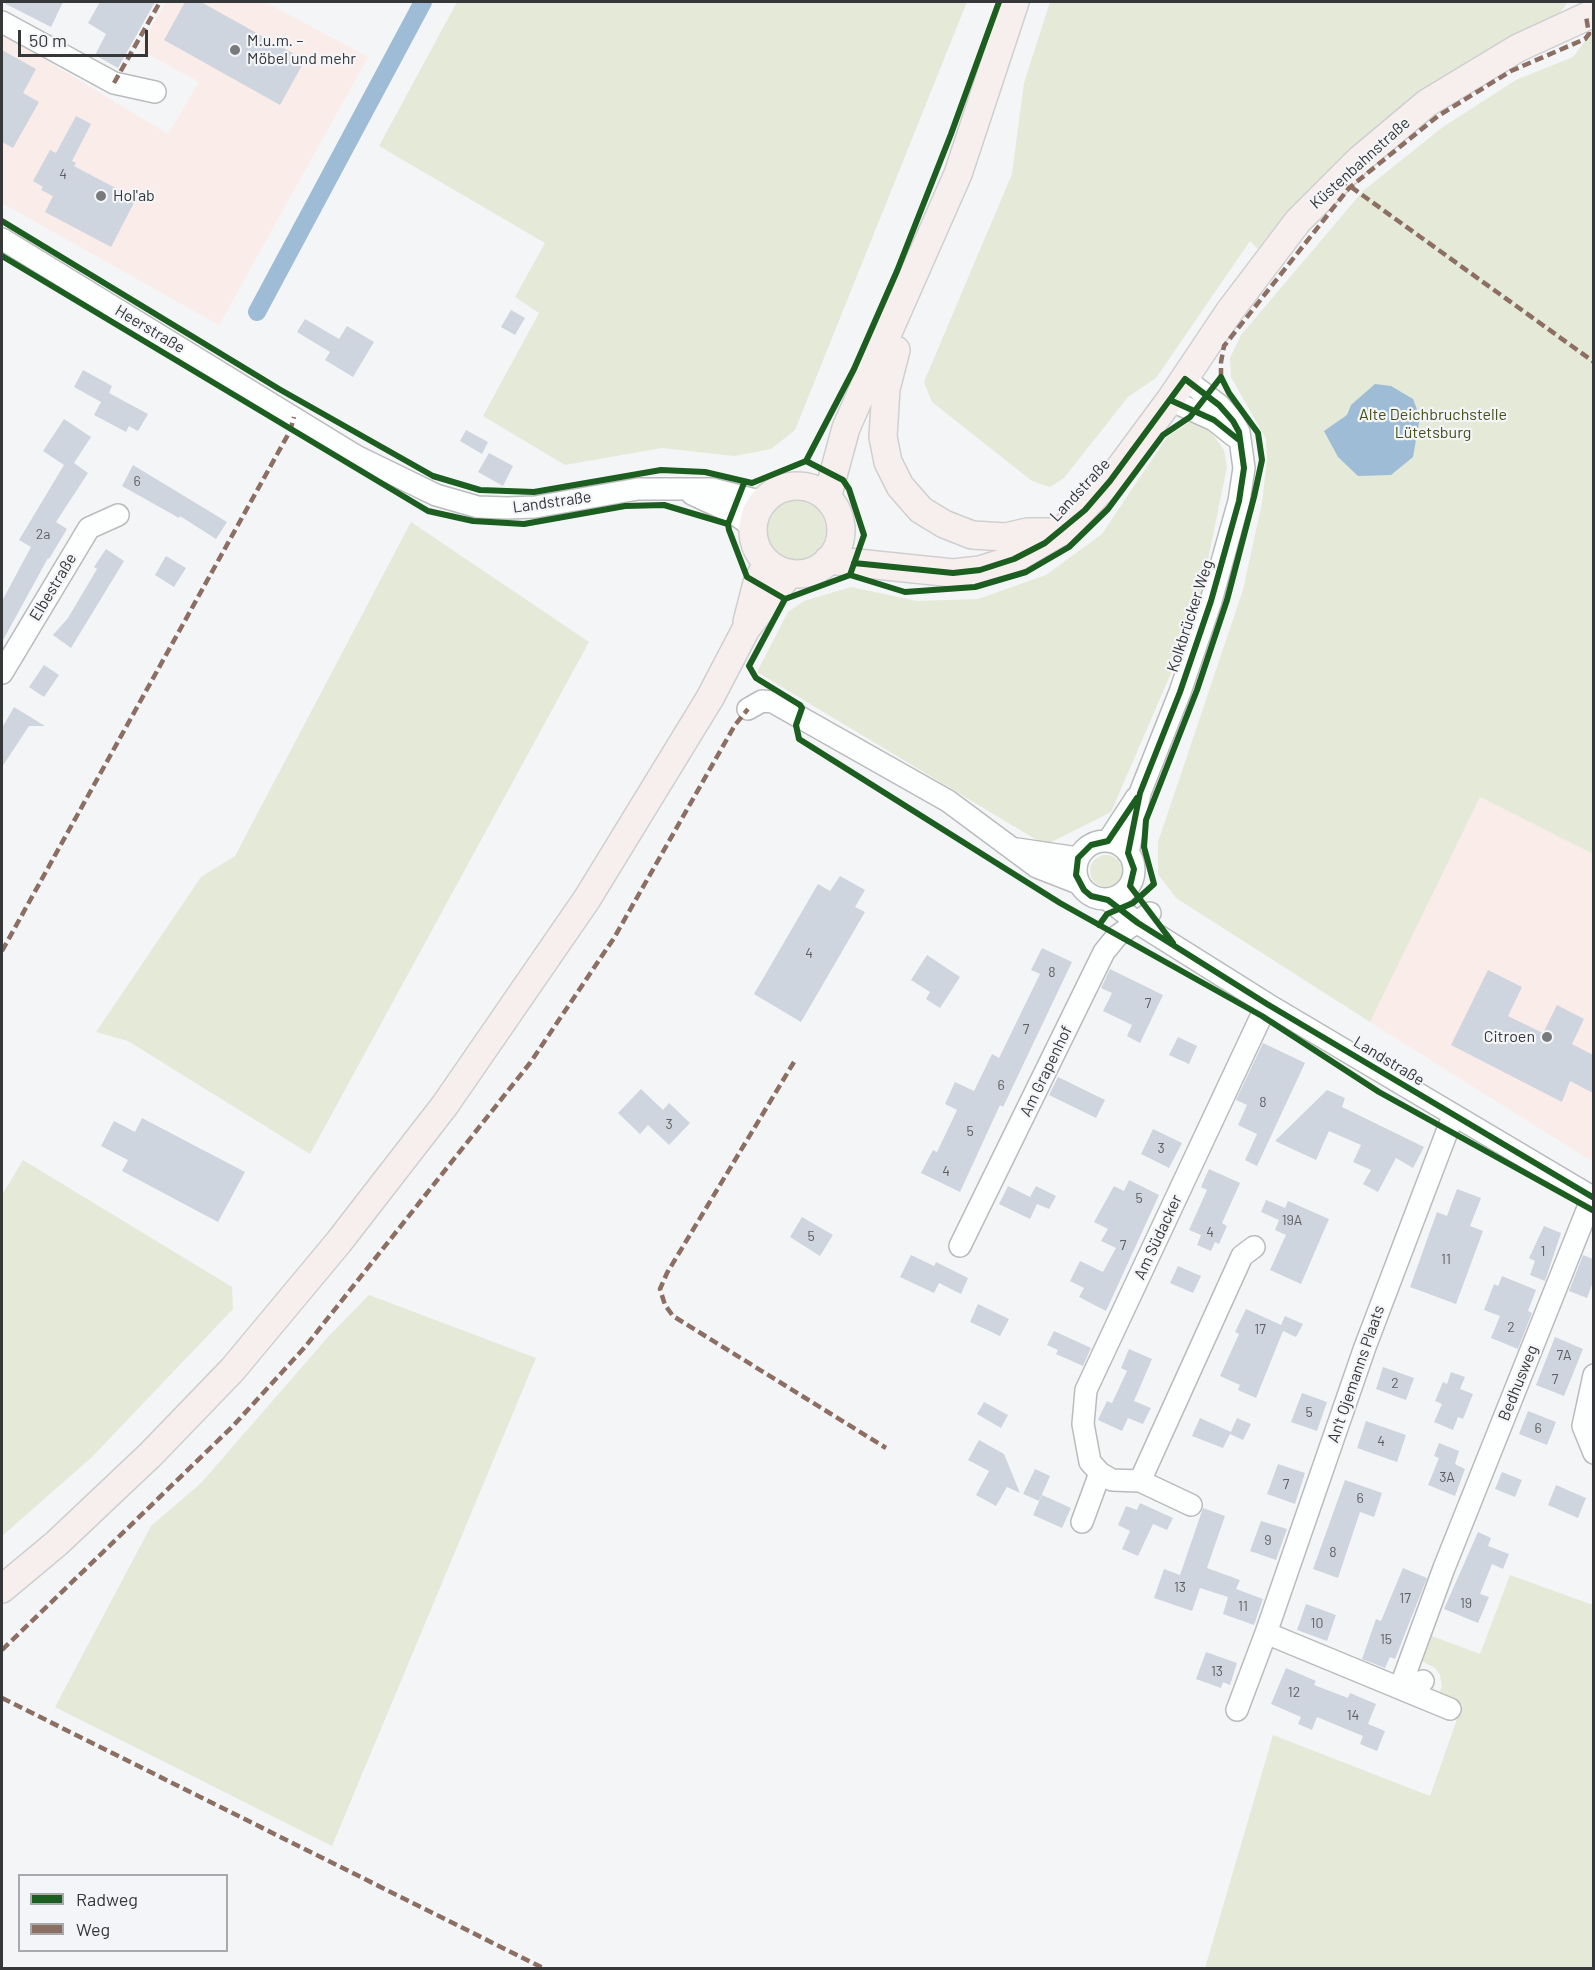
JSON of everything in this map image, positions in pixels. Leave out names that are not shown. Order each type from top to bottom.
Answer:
[{"type":"main road","points":[[827,498],[846,428],[958,174],[1015,2]]},
{"type":"main road","name":"Küstenbahnstraße","points":[[1178,389],[1229,312],[1298,221],[1359,160],[1427,103],[1518,48],[1587,10]]},
{"type":"main road","points":[[894,322],[897,347],[886,389],[883,437],[888,462],[900,486],[921,510],[944,524],[972,535],[1006,537],[1027,532],[1062,531]]},
{"type":"main road","name":"Landstraße","points":[[828,561],[953,573],[980,570],[1014,559],[1062,531],[1110,481],[1178,389]]},
{"type":"main road","points":[[802,486],[846,428]]},
{"type":"main road","points":[[802,486],[827,498],[838,516],[840,536],[828,561],[805,573],[778,568],[759,552],[753,527],[756,513],[763,502],[774,492],[788,487],[802,486]]},
{"type":"main road","name":"Landstraße","points":[[840,536],[900,567]]},
{"type":"main road","points":[[2,1589],[57,1543],[150,1455],[232,1369],[331,1252],[438,1114],[587,899],[700,714],[778,568]]},
{"type":"street","points":[[2,22],[114,83],[155,92]]},
{"type":"street","name":"Heerstraße","points":[[2,239],[298,420]]},
{"type":"street","name":"Kolkbrücker Weg","points":[[1128,853],[1140,793],[1180,692],[1211,601],[1239,501],[1244,468],[1241,443],[1233,421],[1219,405],[1178,389]]},
{"type":"street","name":"Landstraße","points":[[298,420],[356,456],[436,495],[478,507],[535,507],[638,489],[712,489],[763,502]]},
{"type":"street","name":"Landstraße","points":[[683,489],[733,513],[753,527]]},
{"type":"street","name":"Elbestraße","points":[[2,673],[89,528],[118,515]]},
{"type":"street","points":[[748,709],[762,701],[773,702],[948,801],[1037,867],[1078,883],[1091,896],[1108,900],[1124,892],[1130,886],[1134,869],[1128,853],[1116,843],[1108,841],[1090,845],[1078,858],[1076,875],[1078,883]]},
{"type":"street","name":"Kolkbrücker Weg","points":[[1108,841],[1140,793]]},
{"type":"street","points":[[1015,849],[1078,858]]},
{"type":"street","name":"Landstraße","points":[[1130,886],[1144,918]]},
{"type":"street","name":"Landstraße","points":[[1108,900],[1144,918],[1173,943],[1267,1004],[1593,1198]]},
{"type":"street","name":"Am Grapenhof","points":[[960,1246],[1104,952],[1117,936],[1144,918]]},
{"type":"street","name":"Am Südacker","points":[[1100,1473],[1090,1462],[1083,1424],[1086,1390],[1267,1004]]},
{"type":"street","name":"An't Ojemanns Plaats","points":[[1237,1710],[1266,1634],[1365,1347],[1453,1116]]},
{"type":"street","name":"Bedhusweg","points":[[1400,1688],[1444,1568],[1593,1198]]},
{"type":"street","points":[[1140,1480],[1242,1256],[1254,1247]]},
{"type":"street","points":[[1593,1375],[1582,1426],[1593,1454]]},
{"type":"street","points":[[1082,1522],[1100,1473],[1112,1480],[1140,1480],[1191,1505]]},
{"type":"street","points":[[1266,1634],[1450,1709]]},
{"type":"street","points":[[1400,1688],[1423,1681]]},
{"type":"shaded area","points":[[166,2],[265,2],[368,57],[219,325],[2,203],[2,34],[168,134],[199,82],[139,49]]},
{"type":"shaded area","points":[[1480,797],[1593,854],[1593,1162],[1370,1022]]},
{"type":"green space","points":[[457,2],[967,2],[795,430],[771,449],[734,456],[662,448],[565,465],[483,416],[539,313],[515,297],[545,243],[379,146]]},
{"type":"green space","points":[[1050,2],[1568,2],[1556,18],[1485,54],[1399,108],[1285,214],[1258,249],[1250,241],[1156,378],[1128,397],[1064,478],[1050,487],[1032,481],[932,402],[924,382],[1012,174],[1024,83]]},
{"type":"green space","points":[[1593,30],[1593,854],[1480,797],[1370,1022],[1176,898],[1158,874],[1158,842],[1243,590],[1262,503],[1267,460],[1266,439],[1231,377],[1230,358],[1241,335],[1363,191],[1443,127],[1516,80],[1573,57]]},
{"type":"green space","points":[[1194,419],[1210,431],[1224,450],[1227,467],[1197,613],[1111,812],[1045,845],[757,672],[788,612],[804,601],[851,587],[917,601],[978,599],[1046,575],[1102,534],[1167,437]]},
{"type":"green space","points":[[795,499],[807,501],[817,508],[824,518],[826,530],[824,542],[817,552],[807,559],[795,561],[783,559],[773,552],[766,542],[764,530],[766,518],[773,508],[783,501]]},
{"type":"green space","points":[[411,522],[589,642],[310,1154],[128,1041],[96,1032],[201,877],[235,856]]},
{"type":"green space","points":[[1106,855],[1117,860],[1122,871],[1117,882],[1106,887],[1095,882],[1090,871],[1095,860]]},
{"type":"green space","points":[[23,1160],[232,1287],[233,1309],[92,1457],[2,1536],[2,1195]]},
{"type":"green space","points":[[369,1295],[536,1358],[332,1846],[55,1707],[151,1526],[201,1483],[328,1337]]},
{"type":"green space","points":[[1510,1575],[1593,1605],[1593,1968],[1205,1968],[1273,1735],[1430,1796],[1462,1705],[1439,1695],[1442,1686],[1440,1675],[1435,1668],[1416,1658],[1424,1633],[1480,1654]]},
{"type":"water","name":"Alte Deichbruchstelle Lütetsburg","points":[[1375,384],[1391,386],[1413,399],[1420,417],[1413,457],[1391,475],[1358,476],[1338,457],[1324,431],[1347,415],[1351,405]]},
{"type":"building","points":[[2,2],[63,2],[51,27]]},
{"type":"building","points":[[100,2],[155,2],[118,68],[95,55],[106,34],[88,23]]},
{"type":"building","name":"M.u.m. – Möbel und mehr","points":[[185,2],[201,2],[305,60],[280,105],[164,40]]},
{"type":"building","points":[[2,50],[36,69],[23,93],[39,102],[13,148],[2,142]]},
{"type":"building","points":[[76,116],[91,124],[72,161],[76,163],[74,166],[136,199],[111,247],[45,212],[53,196],[41,190],[43,187],[33,181],[50,150],[56,153]]},
{"type":"building","points":[[511,310],[525,318],[515,335],[501,327]]},
{"type":"building","points":[[305,319],[339,339],[347,326],[374,342],[353,377],[325,360],[330,352],[297,332]]},
{"type":"building","points":[[83,370],[112,386],[109,393],[148,414],[138,431],[129,426],[126,432],[94,415],[101,402],[74,387]]},
{"type":"building","points":[[64,419],[91,437],[74,463],[88,473],[56,522],[67,529],[48,558],[2,642],[2,601],[31,547],[19,540],[64,465],[43,451]]},
{"type":"building","points":[[466,430],[488,442],[482,454],[460,441]]},
{"type":"building","points":[[489,453],[513,466],[503,486],[478,472]]},
{"type":"building","points":[[133,465],[227,522],[216,539],[180,516],[179,518],[122,486]]},
{"type":"building","points":[[106,549],[124,561],[71,648],[53,635],[68,618],[97,569],[94,567]]},
{"type":"building","points":[[166,556],[186,568],[174,587],[155,575]]},
{"type":"building","points":[[44,665],[59,675],[44,697],[29,687]]},
{"type":"building","points":[[14,707],[45,726],[29,726],[2,767],[2,728]]},
{"type":"building","points":[[840,876],[865,890],[855,907],[865,912],[801,1022],[754,994],[818,884],[830,891]]},
{"type":"building","points":[[1042,948],[1072,962],[1003,1107],[1000,1105],[960,1192],[921,1173],[933,1150],[937,1152],[957,1110],[945,1104],[955,1082],[974,1091],[992,1054],[999,1058],[1040,974],[1031,970]]},
{"type":"building","points":[[927,955],[960,977],[940,1008],[926,999],[930,992],[911,980]]},
{"type":"building","points":[[1110,969],[1163,995],[1140,1043],[1127,1036],[1132,1025],[1103,1011],[1112,993],[1101,988]]},
{"type":"building","name":"Citroen","points":[[1488,970],[1522,987],[1508,1016],[1543,1033],[1557,1005],[1584,1019],[1572,1044],[1593,1055],[1593,1093],[1570,1081],[1562,1102],[1451,1045]]},
{"type":"building","points":[[1178,1037],[1197,1046],[1189,1064],[1169,1055]]},
{"type":"building","points":[[1263,1043],[1305,1063],[1257,1166],[1245,1160],[1257,1134],[1238,1125],[1247,1105],[1236,1100]]},
{"type":"building","points":[[1058,1077],[1105,1100],[1096,1118],[1049,1095]]},
{"type":"building","points":[[641,1089],[663,1110],[669,1103],[690,1123],[669,1145],[648,1125],[640,1134],[618,1113]]},
{"type":"building","points":[[1327,1090],[1345,1098],[1342,1107],[1424,1147],[1413,1168],[1396,1158],[1378,1192],[1363,1184],[1371,1170],[1353,1162],[1361,1145],[1329,1131],[1316,1160],[1275,1141]]},
{"type":"building","points":[[142,1118],[245,1172],[218,1222],[122,1171],[128,1160],[101,1146],[114,1121],[135,1132]]},
{"type":"building","points":[[1153,1129],[1182,1143],[1169,1168],[1141,1154]]},
{"type":"building","points":[[1209,1169],[1240,1183],[1222,1223],[1227,1226],[1219,1244],[1215,1242],[1211,1251],[1197,1245],[1201,1235],[1189,1230],[1207,1190],[1201,1187]]},
{"type":"building","points":[[1129,1180],[1159,1195],[1106,1311],[1079,1297],[1084,1288],[1070,1281],[1080,1261],[1103,1272],[1116,1248],[1101,1241],[1108,1229],[1094,1222],[1114,1186],[1124,1191]]},
{"type":"building","points":[[1008,1186],[1030,1197],[1036,1186],[1056,1196],[1049,1209],[1037,1204],[1030,1219],[999,1204]]},
{"type":"building","points":[[1457,1189],[1481,1198],[1470,1226],[1483,1231],[1456,1304],[1410,1287],[1437,1212],[1447,1216]]},
{"type":"building","points":[[1266,1200],[1285,1208],[1288,1201],[1329,1219],[1301,1284],[1270,1270],[1286,1235],[1275,1230],[1279,1220],[1261,1212]]},
{"type":"building","points":[[802,1217],[833,1235],[820,1256],[790,1237]]},
{"type":"building","points":[[1544,1226],[1561,1233],[1545,1281],[1530,1275],[1535,1261],[1529,1258]]},
{"type":"building","points":[[911,1255],[934,1266],[936,1262],[968,1278],[961,1294],[939,1283],[934,1293],[900,1277]]},
{"type":"building","points":[[1583,1255],[1593,1259],[1593,1282],[1587,1298],[1569,1291]]},
{"type":"building","points":[[1178,1266],[1201,1276],[1193,1293],[1170,1283]]},
{"type":"building","points":[[1502,1276],[1536,1290],[1528,1311],[1532,1313],[1518,1349],[1491,1338],[1500,1316],[1484,1310],[1494,1284],[1498,1286]]},
{"type":"building","points":[[978,1304],[1009,1319],[1000,1336],[970,1322]]},
{"type":"building","points":[[1246,1309],[1281,1325],[1285,1316],[1303,1324],[1296,1337],[1283,1331],[1256,1398],[1238,1390],[1240,1385],[1220,1376],[1239,1334],[1235,1332]]},
{"type":"building","points":[[1054,1331],[1091,1348],[1083,1366],[1056,1354],[1058,1350],[1047,1345]]},
{"type":"building","points":[[1555,1337],[1583,1349],[1564,1396],[1536,1385]]},
{"type":"building","points":[[1129,1349],[1152,1359],[1134,1401],[1151,1408],[1143,1424],[1128,1418],[1122,1431],[1098,1420],[1107,1401],[1112,1403],[1127,1371],[1121,1368]]},
{"type":"building","points":[[1383,1367],[1414,1378],[1406,1400],[1376,1389]]},
{"type":"building","points":[[1451,1372],[1465,1377],[1460,1389],[1473,1394],[1463,1419],[1458,1417],[1453,1430],[1434,1422],[1442,1404],[1435,1401],[1443,1382],[1447,1384]]},
{"type":"building","points":[[1302,1393],[1327,1402],[1317,1431],[1291,1422]]},
{"type":"building","points":[[984,1402],[1008,1415],[1001,1428],[977,1414]]},
{"type":"building","points":[[1528,1411],[1556,1422],[1547,1445],[1519,1434]]},
{"type":"building","points":[[1200,1418],[1231,1432],[1223,1448],[1192,1436]]},
{"type":"building","points":[[1237,1418],[1251,1424],[1243,1440],[1230,1434]]},
{"type":"building","points":[[1366,1421],[1406,1435],[1397,1462],[1357,1448]]},
{"type":"building","points":[[979,1440],[1004,1454],[1020,1493],[1007,1487],[996,1506],[976,1495],[989,1471],[968,1460]]},
{"type":"building","points":[[1439,1443],[1459,1451],[1455,1464],[1465,1469],[1455,1496],[1428,1485],[1439,1458],[1434,1456]]},
{"type":"building","points":[[1278,1464],[1305,1473],[1295,1504],[1267,1494]]},
{"type":"building","points":[[1035,1469],[1050,1476],[1039,1501],[1023,1494]]},
{"type":"building","points":[[1502,1472],[1522,1480],[1515,1497],[1495,1489]]},
{"type":"building","points":[[1345,1480],[1382,1493],[1374,1517],[1360,1512],[1338,1578],[1313,1569]]},
{"type":"building","points":[[1556,1485],[1586,1498],[1578,1518],[1548,1505]]},
{"type":"building","points":[[1042,1495],[1071,1508],[1062,1528],[1033,1515]]},
{"type":"building","points":[[1140,1503],[1173,1518],[1167,1530],[1153,1524],[1138,1556],[1122,1549],[1130,1531],[1118,1525],[1126,1506],[1137,1510]]},
{"type":"building","points":[[1203,1508],[1225,1516],[1207,1568],[1240,1580],[1236,1589],[1263,1599],[1254,1625],[1223,1614],[1228,1597],[1200,1588],[1192,1611],[1154,1598],[1164,1569],[1180,1575]]},
{"type":"building","points":[[1261,1521],[1287,1529],[1276,1560],[1250,1551]]},
{"type":"building","points":[[1478,1532],[1491,1538],[1488,1546],[1509,1554],[1503,1569],[1492,1564],[1480,1594],[1489,1597],[1478,1623],[1444,1609]]},
{"type":"building","points":[[1403,1568],[1427,1578],[1395,1659],[1390,1657],[1385,1668],[1362,1659],[1376,1619],[1381,1621]]},
{"type":"building","points":[[1306,1604],[1336,1615],[1327,1641],[1297,1630]]},
{"type":"building","points":[[1206,1652],[1237,1663],[1230,1685],[1223,1682],[1221,1688],[1196,1679]]},
{"type":"building","points":[[1286,1668],[1316,1681],[1314,1685],[1348,1698],[1350,1693],[1376,1704],[1368,1724],[1385,1731],[1377,1751],[1360,1744],[1363,1736],[1317,1717],[1312,1730],[1298,1724],[1301,1717],[1271,1704]]},
{"type":"waterway","points":[[257,312],[423,2]]},
{"type":"marked path","points":[[114,83],[160,2]]},
{"type":"marked path","points":[[1221,377],[1224,346],[1349,188],[1438,116],[1511,71],[1585,39],[1589,34],[1586,16]]},
{"type":"marked path","points":[[1340,179],[1594,362]]},
{"type":"marked path","points":[[2,951],[290,431],[294,417]]},
{"type":"marked path","points":[[2,1650],[233,1426],[305,1347],[530,1063],[614,938],[735,725],[748,709]]},
{"type":"marked path","points":[[794,1062],[667,1273],[660,1289],[665,1305],[673,1316],[886,1448]]},
{"type":"marked path","points":[[2,1698],[543,1968]]},
{"type":"cycle path","points":[[806,461],[854,369],[897,271],[951,134],[999,2]]},
{"type":"cycle path","points":[[2,221],[279,389],[433,476],[480,490],[534,492],[661,470],[705,472],[752,483],[806,461],[843,480],[849,489],[864,535],[850,575],[785,599],[749,666],[756,678],[800,705],[802,708],[796,725],[799,739],[1060,903],[1262,1016],[1379,1092],[1594,1211]]},
{"type":"cycle path","points":[[2,256],[428,511],[473,521],[524,524],[625,506],[664,505],[728,524]]},
{"type":"cycle path","points":[[850,575],[905,592],[975,587],[1026,572],[1069,547],[1108,509],[1163,435],[1190,417],[1221,377],[1229,393],[1258,433],[1262,460],[1254,497],[1227,600],[1197,690],[1146,820],[1144,847],[1154,884],[1133,903],[1107,914],[1099,925]]},
{"type":"cycle path","points":[[854,563],[953,573],[980,570],[1014,559],[1045,543],[1085,510],[1110,481],[1185,379],[1219,405],[1233,421],[1239,432],[1244,468],[1239,501],[1211,601],[1180,692],[1140,793],[1128,853],[1134,869],[1130,886],[1173,943]]},
{"type":"cycle path","points":[[1170,400],[1214,420],[1239,440]]},
{"type":"cycle path","points":[[744,483],[728,524],[729,530],[747,577],[785,599]]},
{"type":"cycle path","points":[[1137,798],[1108,841],[1091,845],[1078,858],[1076,875],[1084,890],[1091,896],[1108,900],[1138,923],[1267,1004],[1594,1198]]},
{"type":"place","name":"M.u.m. – Möbel und mehr","points":[[235,50]]},
{"type":"place","name":"Hol'ab","points":[[101,196]]},
{"type":"place","name":"Citroen","points":[[1547,1037]]}]
